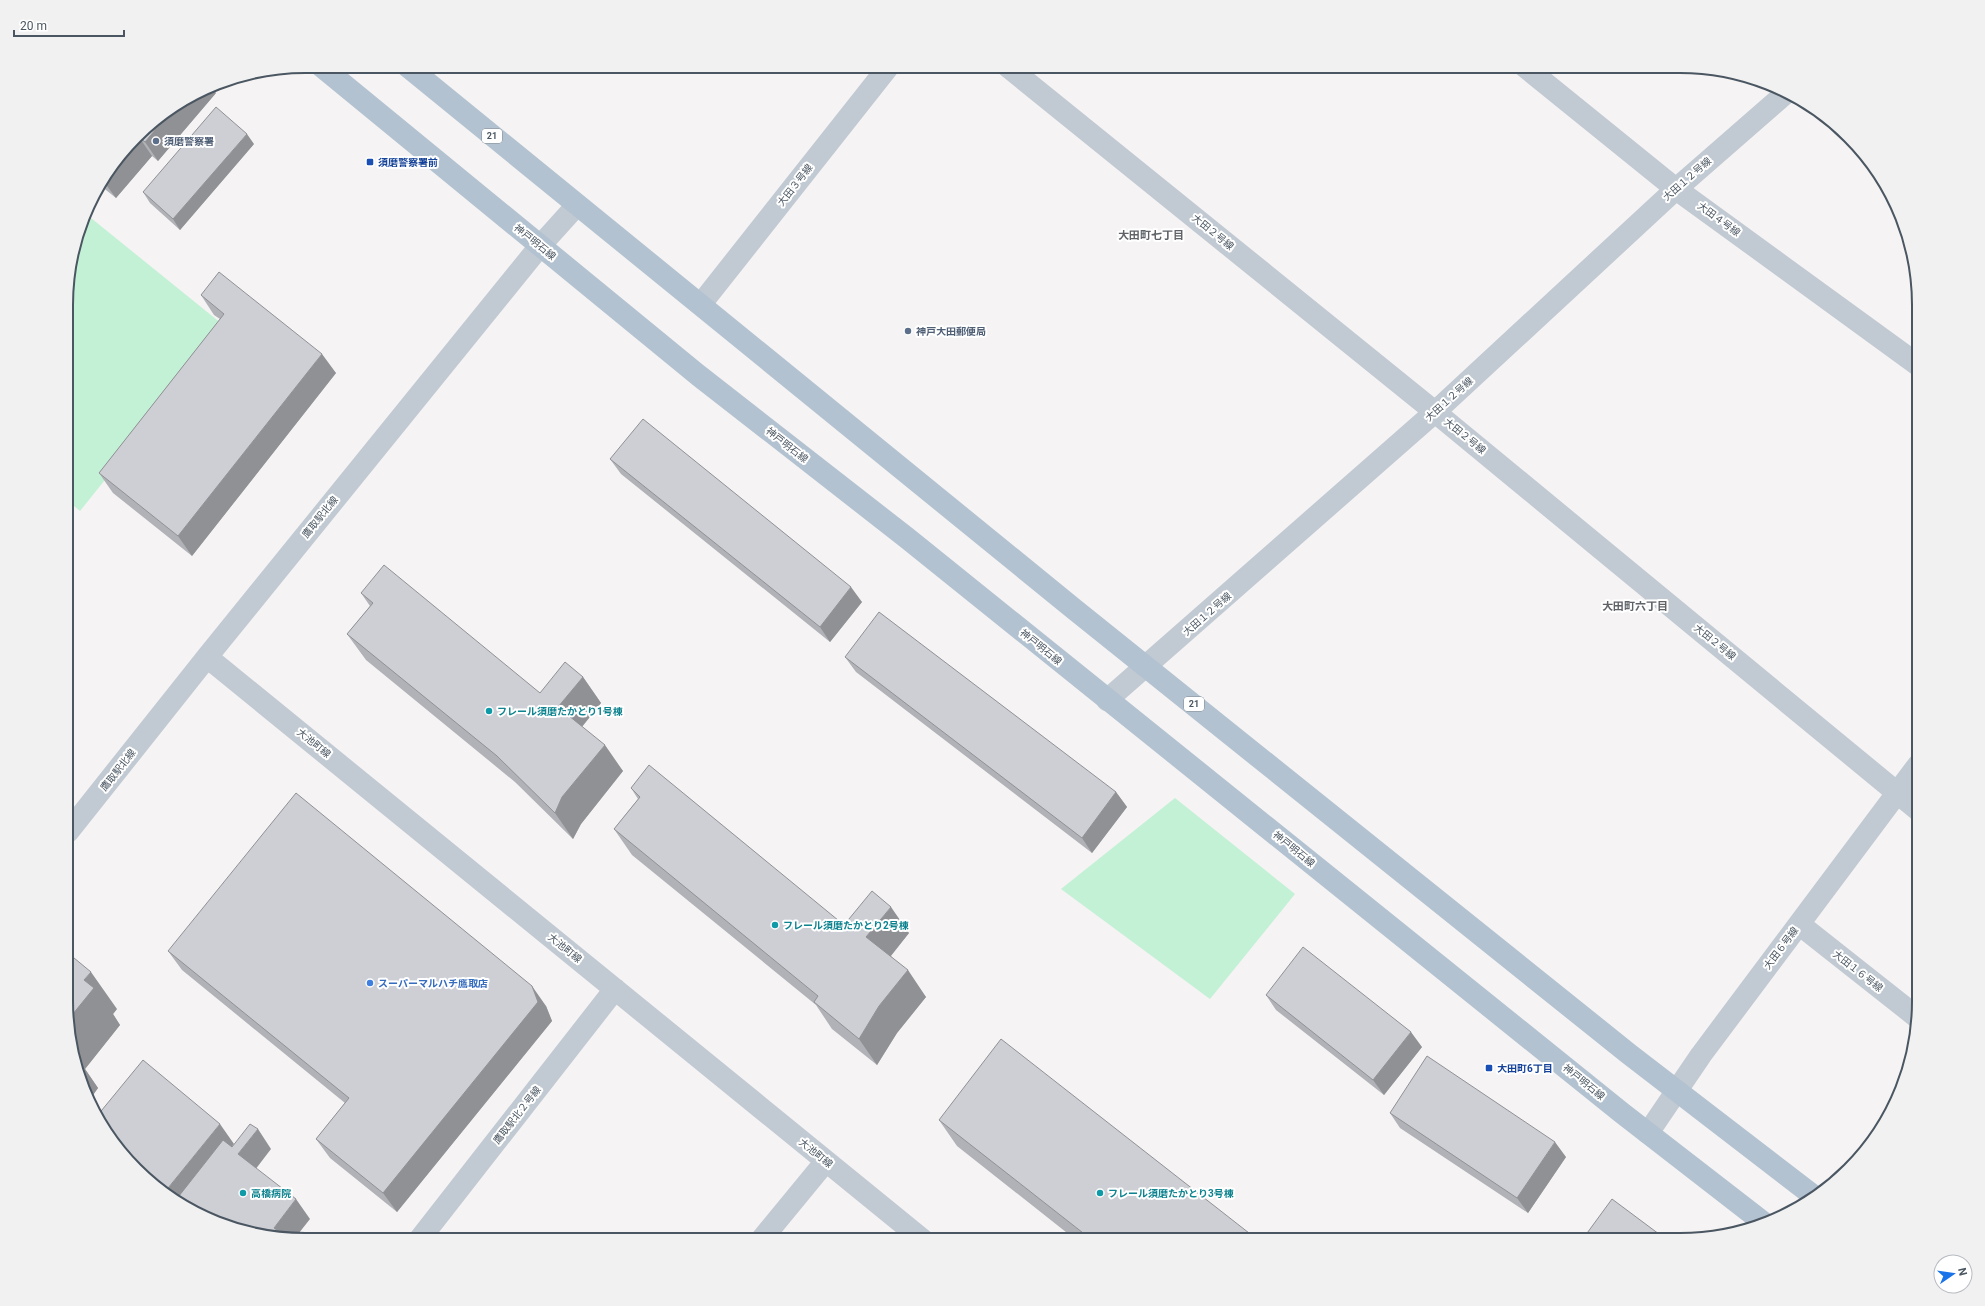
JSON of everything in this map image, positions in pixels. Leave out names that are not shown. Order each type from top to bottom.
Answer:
[{"type":"main road","name":"神戸明石線","points":[[330,73],[698,375],[907,538],[1648,1133],[1759,1219]]},
{"type":"main road","name":"21","points":[[416,73],[1146,667],[1676,1091],[1810,1193]]},
{"type":"street","name":"大田３号線","points":[[701,304],[883,73]]},
{"type":"street","name":"大田２号線","points":[[1017,73],[1435,412],[1912,805]]},
{"type":"street","name":"大田４号線","points":[[1533,73],[1676,189],[1912,361]]},
{"type":"street","name":"大田１２号線","points":[[1108,700],[1435,412],[1676,189],[1782,97]]},
{"type":"street","name":"鷹取駅北線","points":[[73,826],[207,657],[540,246],[577,205]]},
{"type":"street","name":"大池町線","points":[[207,657],[914,1233]]},
{"type":"street","name":"大田６号線","points":[[1648,1133],[1701,1055],[1912,773]]},
{"type":"street","name":"大田１６号線","points":[[1799,924],[1912,1013]]},
{"type":"street","name":"鷹取駅北２号線","points":[[424,1233],[615,989]]},
{"type":"street","points":[[766,1233],[826,1161]]},
{"type":"green space","points":[[90,218],[227,328],[80,511],[73,505],[73,290],[77,260],[85,230]]},
{"type":"green space","points":[[1175,798],[1295,894],[1210,999],[1061,889]]},
{"type":"building","points":[[216,107],[247,134],[173,219],[143,192]]},
{"type":"building","points":[[159,125],[145,142],[142,140]]},
{"type":"building","points":[[219,272],[322,354],[178,536],[99,473],[224,314],[201,295]]},
{"type":"building","points":[[643,419],[851,587],[820,627],[610,459]]},
{"type":"building","name":"フレール須磨たかとり1号棟","points":[[384,565],[540,693],[565,662],[583,677],[558,707],[605,745],[562,797],[555,813],[497,756],[347,634],[373,603],[361,593]]},
{"type":"building","points":[[879,612],[1116,792],[1082,838],[845,657]]},
{"type":"building","name":"フレール須磨たかとり2号棟","points":[[649,765],[844,925],[872,891],[891,907],[866,937],[908,970],[879,1006],[859,1039],[814,1002],[818,996],[614,829],[640,797],[631,788]]},
{"type":"building","points":[[296,793],[532,986],[538,1002],[383,1193],[316,1139],[349,1098],[168,951]]},
{"type":"building","points":[[1303,947],[1411,1032],[1373,1080],[1266,995]]},
{"type":"building","points":[[73,957],[91,972],[84,980],[94,988],[73,1014]]},
{"type":"building","name":"フレール須磨たかとり3号棟","points":[[1001,1039],[1249,1233],[1083,1233],[939,1120]]},
{"type":"building","points":[[1427,1056],[1555,1142],[1517,1198],[1390,1113]]},
{"type":"building","points":[[143,1060],[220,1124],[168,1188],[141,1165],[131,1154],[112,1130],[101,1111]]},
{"type":"building","name":"高橋病院","points":[[250,1124],[258,1129],[238,1154],[296,1199],[274,1228],[279,1231],[260,1229],[230,1221],[202,1209],[179,1196],[223,1140],[232,1147]]},
{"type":"building","points":[[1612,1199],[1658,1233],[1587,1233]]},
{"type":"place","name":"須磨警察署","points":[[156,141]]},
{"type":"place","name":"須磨警察署前","points":[[370,162]]},
{"type":"place","name":"神戸大田郵便局","points":[[908,331]]},
{"type":"place","name":"フレール須磨たかとり1号棟","points":[[489,711]]},
{"type":"place","name":"フレール須磨たかとり2号棟","points":[[775,925]]},
{"type":"place","name":"スーパーマルハチ鷹取店","points":[[370,983]]},
{"type":"place","name":"大田町6丁目","points":[[1489,1068]]},
{"type":"place","name":"高橋病院","points":[[243,1193]]},
{"type":"place","name":"フレール須磨たかとり3号棟","points":[[1100,1193]]},
{"type":"district","name":"大田町七丁目","points":[[1151,235]]},
{"type":"district","name":"大田町六丁目","points":[[1635,606]]}]
